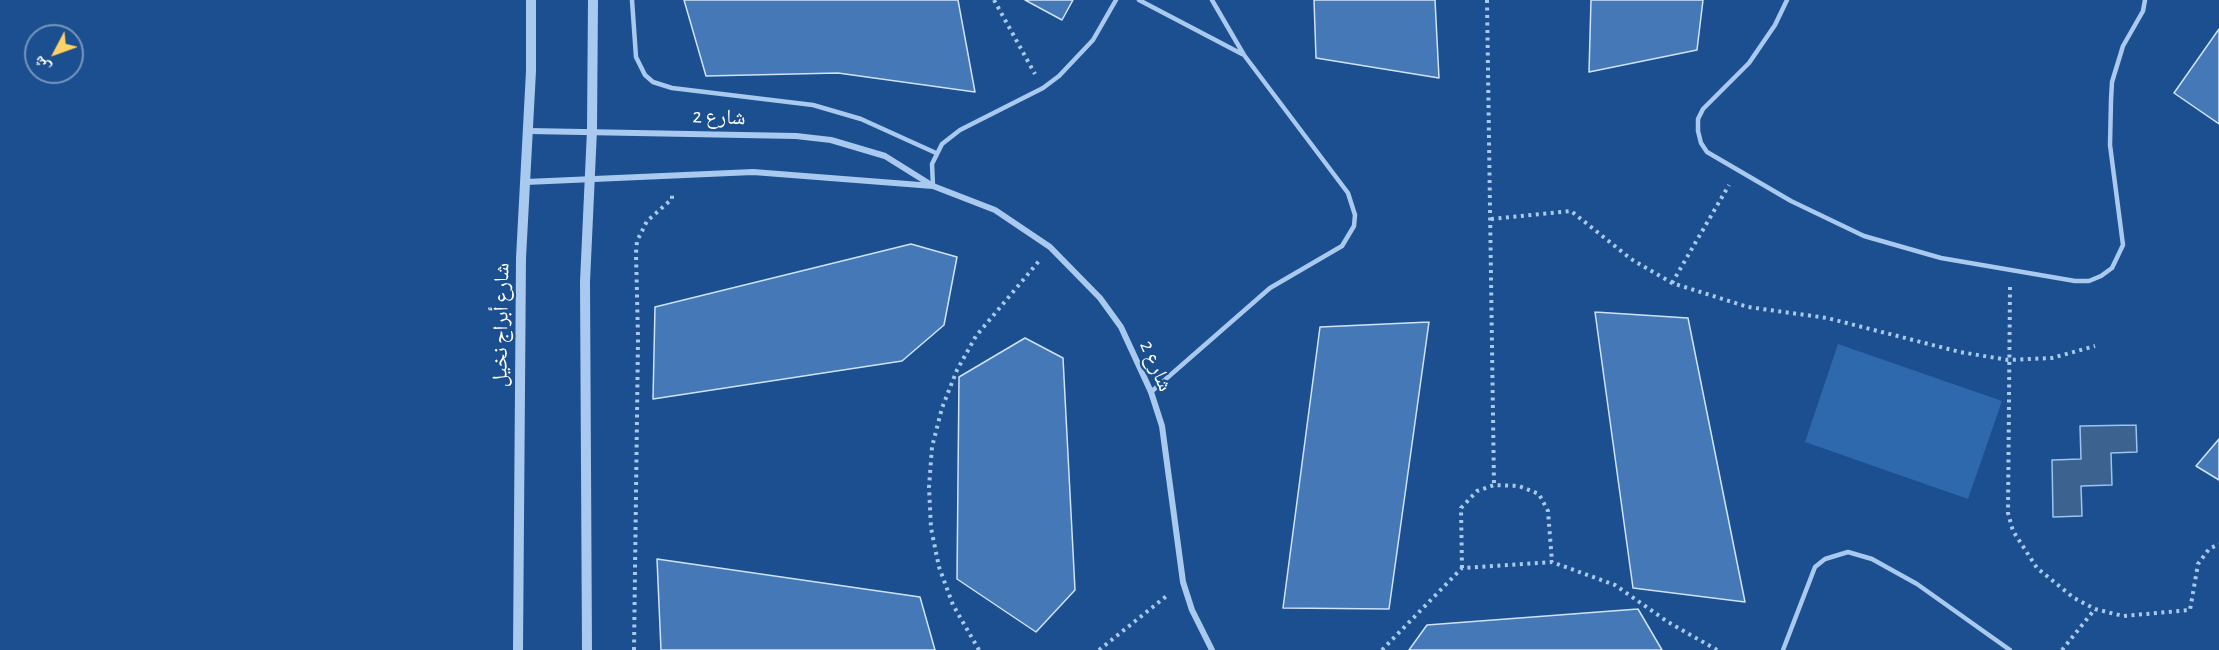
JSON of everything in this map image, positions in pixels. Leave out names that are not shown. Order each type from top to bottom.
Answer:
[{"type":"street","name":"شارع أبراج نخيل","points":[[518,650],[522,258],[529,130],[531,0]]},
{"type":"street","points":[[587,650],[585,282],[592,130],[593,0]]},
{"type":"street","name":"شارع 2","points":[[529,130],[796,136],[831,140],[885,156],[933,186],[995,210],[1050,247],[1092,289],[1120,327],[1151,392],[1162,426],[1183,582],[1192,610],[1212,650]]},
{"type":"street","name":"شارع 2","points":[[526,182],[753,172],[933,186]]},
{"type":"lane","points":[[632,0],[636,57],[645,75],[653,82],[672,88],[813,105],[861,118],[936,153]]},
{"type":"lane","points":[[933,186],[932,164],[936,153],[950,136],[1042,88],[1074,62],[1093,40],[1116,0]]},
{"type":"lane","points":[[1139,0],[1244,55]]},
{"type":"lane","points":[[1151,392],[1270,288],[1342,246],[1354,226],[1356,215],[1348,193],[1244,55],[1212,0]]},
{"type":"lane","points":[[1787,0],[1763,45],[1735,79],[1703,109],[1698,119],[1701,143],[1707,152],[1826,220],[1902,249],[2011,271],[2089,280],[2102,276],[2112,268],[2119,258],[2123,245],[2110,145],[2112,82],[2123,46],[2143,11],[2145,0]]},
{"type":"lane","points":[[1783,650],[1815,567],[1825,559],[1848,552],[1872,559],[1917,584],[2010,650]]},
{"type":"path","points":[[994,0],[1042,88]]},
{"type":"path","points":[[1487,0],[1494,485]]},
{"type":"path","points":[[1672,283],[1737,171]]},
{"type":"path","points":[[634,650],[638,338],[636,253],[637,241],[647,221],[672,199],[673,174]]},
{"type":"path","points":[[1491,219],[1571,211],[1631,259],[1672,283],[1748,307],[1827,318],[1960,352],[2008,360],[2052,358],[2096,346]]},
{"type":"path","points":[[979,650],[953,605],[939,567],[931,528],[929,487],[933,447],[942,408],[957,370],[976,336],[1050,247]]},
{"type":"path","points":[[2011,271],[2008,360],[2008,513],[2013,531],[2037,568],[2054,584],[2095,609],[2123,616],[2190,610],[2198,564],[2209,549],[2219,544]]},
{"type":"path","points":[[1462,568],[1461,508],[1477,491],[1494,485],[1519,486],[1539,494],[1548,511],[1552,562]]},
{"type":"path","points":[[1382,650],[1462,568],[1552,562],[1614,585],[1668,622],[1717,650]]},
{"type":"path","points":[[1100,650],[1183,582]]},
{"type":"path","points":[[2062,650],[2095,609]]},
{"type":"shaded area","points":[[1838,344],[2002,401],[1968,499],[1805,442]]},
{"type":"shaded area","points":[[2136,425],[2137,452],[2111,453],[2112,485],[2081,486],[2082,516],[2053,517],[2052,460],[2081,459],[2080,426]]},
{"type":"building","points":[[684,0],[958,0],[975,92],[838,73],[706,76]]},
{"type":"building","points":[[1025,0],[1073,0],[1062,20]]},
{"type":"building","points":[[1314,0],[1435,0],[1439,78],[1316,58]]},
{"type":"building","points":[[1591,0],[1703,0],[1697,50],[1589,72]]},
{"type":"building","points":[[2219,29],[2219,124],[2174,93]]},
{"type":"building","points":[[911,244],[957,257],[944,325],[902,361],[653,399],[655,307]]},
{"type":"building","points":[[1595,312],[1688,318],[1745,602],[1633,588]]},
{"type":"building","points":[[1429,322],[1389,609],[1283,608],[1320,327]]},
{"type":"building","points":[[1025,338],[1063,358],[1075,590],[1036,632],[957,579],[959,377]]},
{"type":"building","points":[[2219,439],[2219,480],[2196,466]]},
{"type":"building","points":[[657,559],[920,597],[935,650],[661,650]]},
{"type":"building","points":[[1638,609],[1662,650],[1409,650],[1427,625]]}]
